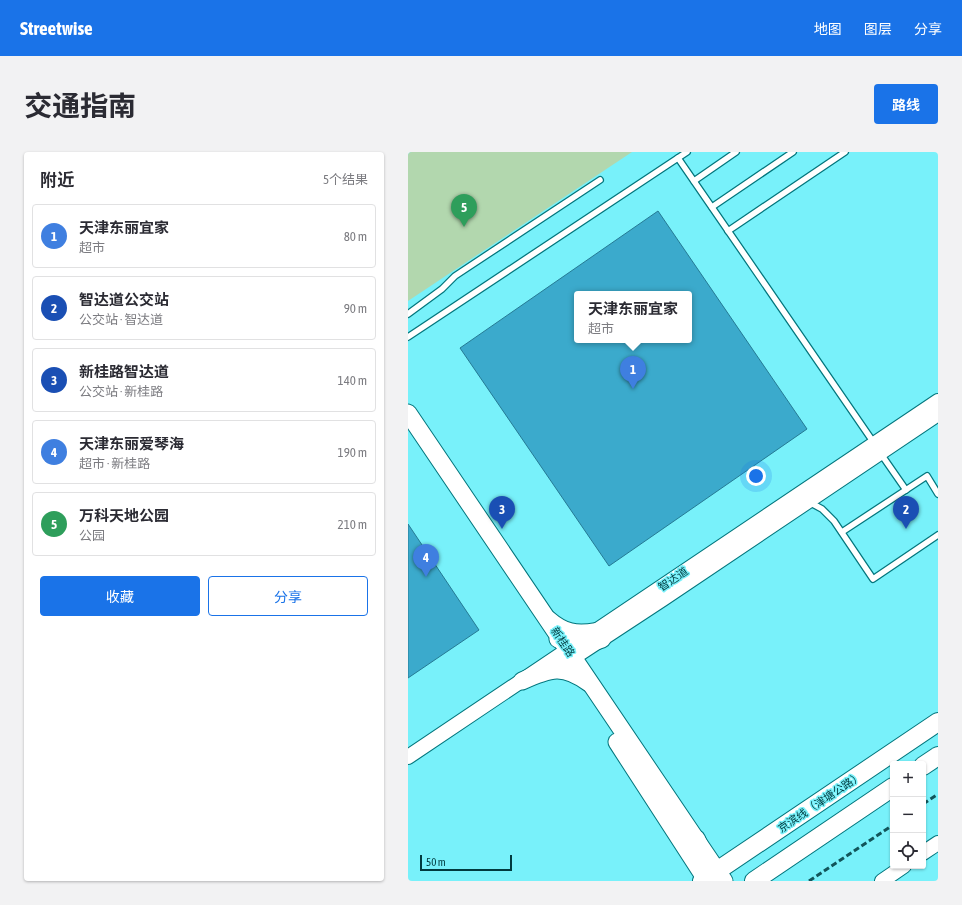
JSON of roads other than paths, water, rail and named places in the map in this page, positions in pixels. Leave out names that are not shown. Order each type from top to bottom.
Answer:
[{"type":"highway","name":"京滨线（津塘公路）","points":[[711,878],[938,722]]},
{"type":"highway","points":[[926,764],[938,756]]},
{"type":"highway","points":[[754,881],[890,789]]},
{"type":"highway","points":[[696,839],[711,878]]},
{"type":"main road","name":"新桂路","points":[[408,413],[540,618],[711,878]]},
{"type":"main road","name":"新桂路","points":[[408,432],[540,618]]},
{"type":"main road","points":[[522,681],[566,657],[600,635]]},
{"type":"main road","points":[[566,657],[583,679],[595,689],[696,839]]},
{"type":"street","name":"智达道","points":[[600,635],[937,407]]},
{"type":"street","name":"智达道","points":[[600,635],[807,501],[877,448]]},
{"type":"street","points":[[540,618],[573,632],[600,635]]},
{"type":"street","points":[[408,768],[566,657]]},
{"type":"street","points":[[408,757],[522,681]]},
{"type":"street","points":[[926,851],[938,843]]},
{"type":"street","points":[[882,881],[900,869]]},
{"type":"lane","points":[[408,337],[687,152]]},
{"type":"lane","points":[[694,181],[736,152]]},
{"type":"lane","points":[[712,207],[793,152]]},
{"type":"lane","points":[[728,231],[845,152]]},
{"type":"lane","points":[[678,158],[906,490]]},
{"type":"lane","points":[[408,314],[442,290],[455,276],[600,180]]},
{"type":"lane","points":[[842,532],[927,476],[938,494]]},
{"type":"lane","points":[[807,501],[828,514],[842,532],[872,578],[938,535]]},
{"type":"railway","points":[[926,802],[938,794]]},
{"type":"railway","points":[[809,881],[890,827]]},
{"type":"place","name":"万科天地公园","points":[[464,227]]},
{"type":"place","name":"天津东丽宜家","points":[[633,389]]},
{"type":"place","name":"新桂路智达道","points":[[502,529]]},
{"type":"place","name":"智达道公交站","points":[[906,529]]},
{"type":"place","name":"天津东丽爱琴海","points":[[426,577]]}]
